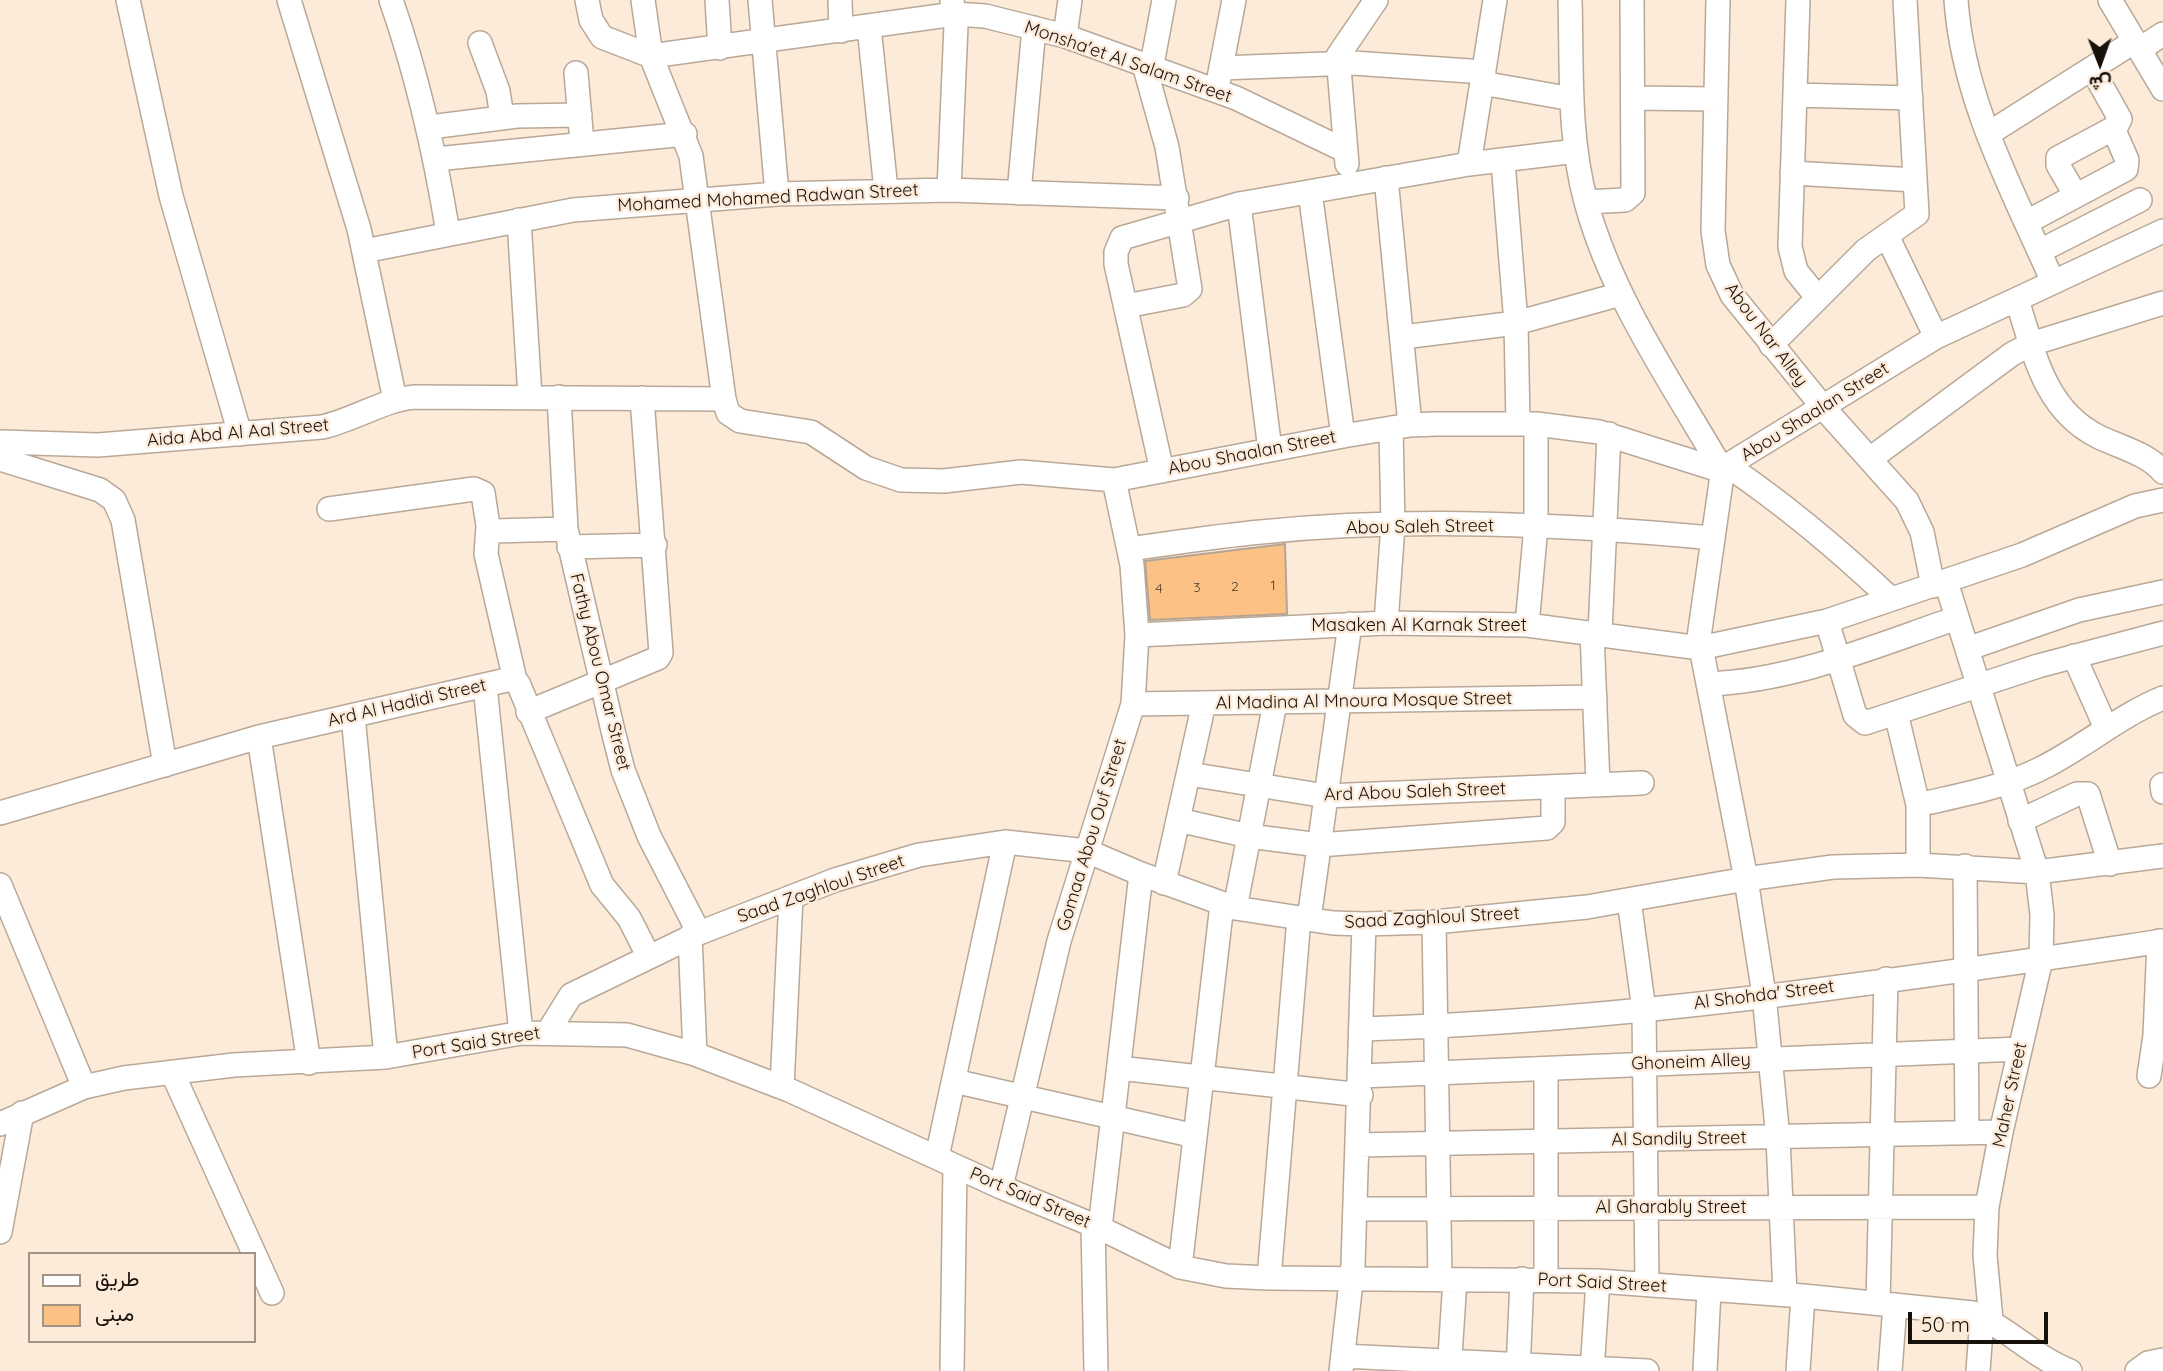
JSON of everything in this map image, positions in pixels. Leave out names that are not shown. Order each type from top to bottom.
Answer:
[{"type":"street","points":[[128,0],[171,196],[240,433]]},
{"type":"street","points":[[289,0],[365,251],[395,400]]},
{"type":"street","points":[[391,0],[410,54],[430,127],[448,233]]},
{"type":"street","points":[[587,0],[591,20],[602,37],[650,56]]},
{"type":"street","points":[[643,0],[650,56],[685,134],[691,156],[724,400]]},
{"type":"street","points":[[717,0],[720,48]]},
{"type":"street","points":[[760,0],[777,194]]},
{"type":"street","points":[[840,0],[841,31]]},
{"type":"street","points":[[1065,36],[1070,0]]},
{"type":"street","points":[[1126,306],[1189,292],[1177,198],[1148,69],[1164,0]]},
{"type":"street","points":[[1217,90],[1234,0]]},
{"type":"street","points":[[1349,184],[1338,63],[1344,45],[1376,0]]},
{"type":"street","points":[[1469,164],[1495,0]]},
{"type":"street","points":[[1570,0],[1576,151],[1586,202],[1621,294],[1724,467],[1801,518],[1850,559],[1891,599]]},
{"type":"street","points":[[1586,202],[1625,200],[1633,193],[1632,0]]},
{"type":"street","name":"Abou Nar Alley","points":[[1718,0],[1713,232],[1718,265],[1731,295],[1770,345],[1870,459],[1915,516],[1940,584],[1957,618],[1978,686]]},
{"type":"street","points":[[1798,0],[1792,260],[1817,297]]},
{"type":"street","points":[[1770,345],[1866,250],[1917,214],[1905,0]]},
{"type":"street","points":[[1956,0],[1966,71],[1988,134],[2053,282]]},
{"type":"street","points":[[2110,0],[2163,89]]},
{"type":"street","points":[[949,190],[953,7]]},
{"type":"street","name":"Monsha'et Al Salam Street","points":[[650,56],[869,27],[901,11],[953,7],[1065,36],[1148,69],[1217,90],[1346,151]]},
{"type":"street","points":[[869,27],[886,190]]},
{"type":"street","points":[[1019,193],[1034,28]]},
{"type":"street","points":[[1988,134],[2092,69],[2163,34]]},
{"type":"street","points":[[480,43],[498,91],[502,117]]},
{"type":"street","points":[[1221,68],[1338,63],[1483,78],[1572,99]]},
{"type":"street","points":[[2076,197],[2057,159],[2119,123],[2119,114],[2092,69]]},
{"type":"street","points":[[576,73],[583,144]]},
{"type":"street","points":[[1795,95],[1910,98]]},
{"type":"street","points":[[1633,98],[1716,99]]},
{"type":"street","points":[[430,127],[502,117],[580,115]]},
{"type":"street","points":[[2027,222],[2126,169],[2128,163],[2113,128]]},
{"type":"street","points":[[436,159],[685,134]]},
{"type":"street","points":[[1162,471],[1116,264],[1118,244],[1129,236],[1239,204],[1469,164],[1503,162],[1576,151]]},
{"type":"street","points":[[1503,162],[1536,526],[1527,625]]},
{"type":"street","points":[[1792,173],[1915,180]]},
{"type":"street","points":[[1386,178],[1403,337],[1401,426],[1386,623]]},
{"type":"street","name":"Mohamed Mohamed Radwan Street","points":[[365,251],[573,210],[777,194],[949,190],[1177,198]]},
{"type":"street","points":[[1310,192],[1343,436]]},
{"type":"street","points":[[2040,251],[2140,200]]},
{"type":"street","points":[[1239,204],[1270,450]]},
{"type":"street","points":[[519,220],[530,397]]},
{"type":"street","name":"Abou Shaalan Street","points":[[724,400],[729,413],[740,421],[811,432],[866,468],[901,480],[944,481],[1021,472],[1114,480],[1401,426],[1527,424],[1609,434],[1724,467],[1936,337],[2163,231]]},
{"type":"street","points":[[1887,236],[1936,337]]},
{"type":"street","points":[[1403,337],[1516,323],[1621,294]]},
{"type":"street","points":[[2017,300],[2047,389],[2068,416],[2096,435],[2161,466]]},
{"type":"street","points":[[1870,459],[2012,354],[2031,344],[2162,308]]},
{"type":"street","name":"Aida Abd Al Aal Street","points":[[0,442],[98,445],[337,424],[395,400],[415,397],[724,400]]},
{"type":"street","name":"Fathy Abou Omar Street","points":[[559,397],[568,538],[623,770],[694,934]]},
{"type":"street","points":[[528,712],[652,661],[662,653],[642,398]]},
{"type":"street","points":[[1598,785],[1596,632],[1609,434]]},
{"type":"street","points":[[0,459],[100,490],[114,500],[123,520],[165,765]]},
{"type":"street","points":[[1724,467],[1699,625],[1700,648],[1746,879],[1764,995],[1772,1059],[1781,1208],[1794,1295],[1798,1371]]},
{"type":"street","name":"Gomaa Abou Ouf Street","points":[[1001,1187],[1059,941],[1133,704],[1137,635],[1129,549],[1114,480]]},
{"type":"street","points":[[329,509],[474,489],[483,493],[488,526],[486,554],[515,680],[602,885],[629,918],[649,957]]},
{"type":"street","name":"Masaken Al Karnak Street","points":[[1137,635],[1386,623],[1527,625],[1596,632],[1700,648],[1827,621],[2035,550],[2135,506],[2163,500]]},
{"type":"street","name":"Abou Saleh Street","points":[[1129,549],[1263,532],[1393,525],[1604,528],[1712,537]]},
{"type":"street","points":[[488,526],[499,531],[655,545]]},
{"type":"street","points":[[1967,649],[2079,610],[2163,592]]},
{"type":"street","points":[[1708,684],[1746,681],[1838,659],[1957,618]]},
{"type":"street","points":[[1827,621],[1857,719],[1866,723],[2074,656],[2163,634]]},
{"type":"street","points":[[1269,1278],[1285,1087],[1304,918],[1319,845],[1350,624]]},
{"type":"street","points":[[2074,656],[2106,728]]},
{"type":"street","name":"Ard Al Hadidi Street","points":[[0,813],[259,737],[515,680]]},
{"type":"street","points":[[485,685],[521,1033]]},
{"type":"street","name":"Maher Street","points":[[1978,686],[2037,872],[2042,915],[2041,959],[2001,1132],[1987,1207],[1986,1318],[1978,1371]]},
{"type":"street","name":"Al Madina Al Mnoura Mosque Street","points":[[1133,704],[1595,697]]},
{"type":"street","points":[[1918,805],[2008,784],[2163,699]]},
{"type":"street","points":[[1164,883],[1204,703]]},
{"type":"street","points":[[1180,1267],[1202,1077],[1228,906],[1249,836],[1275,703]]},
{"type":"street","points":[[1896,713],[1918,805],[1918,865]]},
{"type":"street","points":[[353,716],[386,1058]]},
{"type":"street","points":[[259,737],[309,1063]]},
{"type":"street","name":"Ard Abou Saleh Street","points":[[1189,774],[1326,796],[1642,783]]},
{"type":"street","points":[[1178,820],[1249,836],[1319,845],[1547,828],[1553,822],[1553,787]]},
{"type":"street","points":[[2020,821],[2081,793],[2090,797],[2110,864]]},
{"type":"street","points":[[951,1371],[946,1162],[954,1081],[1005,842]]},
{"type":"street","name":"Saad Zaghloul Street","points":[[548,1032],[571,995],[604,976],[694,934],[835,880],[919,855],[1005,842],[1087,851],[1228,906],[1364,924],[1434,922],[1587,907],[1746,879],[1833,867],[1965,866],[2037,872],[2163,856]]},
{"type":"street","points":[[1965,866],[1967,1133]]},
{"type":"street","points":[[1096,1371],[1097,1227],[1113,1117],[1141,874]]},
{"type":"street","points":[[0,885],[84,1087]]},
{"type":"street","points":[[782,1087],[791,897]]},
{"type":"street","points":[[1629,900],[1644,1010],[1647,1284]]},
{"type":"street","points":[[1434,922],[1439,1209],[1447,1280],[1450,1366]]},
{"type":"street","points":[[1364,924],[1361,1086],[1352,1279],[1342,1364],[1647,1371]]},
{"type":"street","points":[[694,934],[695,1054]]},
{"type":"street","points":[[2149,1076],[2155,1036],[2161,941]]},
{"type":"street","name":"Al Shohda' Street","points":[[1362,1029],[1436,1027],[1644,1010],[2161,941]]},
{"type":"street","points":[[1886,979],[1880,1207],[1890,1371]]},
{"type":"street","name":"Port Said Street","points":[[0,1124],[84,1087],[124,1078],[234,1065],[386,1058],[521,1033],[627,1035],[695,1054],[782,1087],[1001,1187],[1097,1227],[1180,1267],[1226,1276],[1269,1278],[1522,1279],[1647,1284],[1973,1313],[1986,1318],[2025,1347],[2070,1371]]},
{"type":"street","name":"Ghoneim Alley","points":[[1119,1068],[1285,1087],[1361,1086],[1437,1073],[2020,1049]]},
{"type":"street","points":[[1546,1069],[1546,1280]]},
{"type":"street","points":[[172,1072],[253,1252]]},
{"type":"street","points":[[954,1081],[1195,1136]]},
{"type":"street","points":[[0,1232],[22,1113]]},
{"type":"street","name":"Al Sandily Street","points":[[1358,1145],[2001,1132]]},
{"type":"street","name":"Al Gharably Street","points":[[1355,1209],[1987,1207]]},
{"type":"street","points":[[256,1258],[272,1293]]},
{"type":"street","points":[[1518,1368],[1522,1279]]},
{"type":"street","points":[[1592,1370],[1598,1282]]},
{"type":"street","points":[[1705,1371],[1709,1290]]},
{"type":"building","points":[[1285,544],[1287,614],[1150,620],[1145,561]]}]
